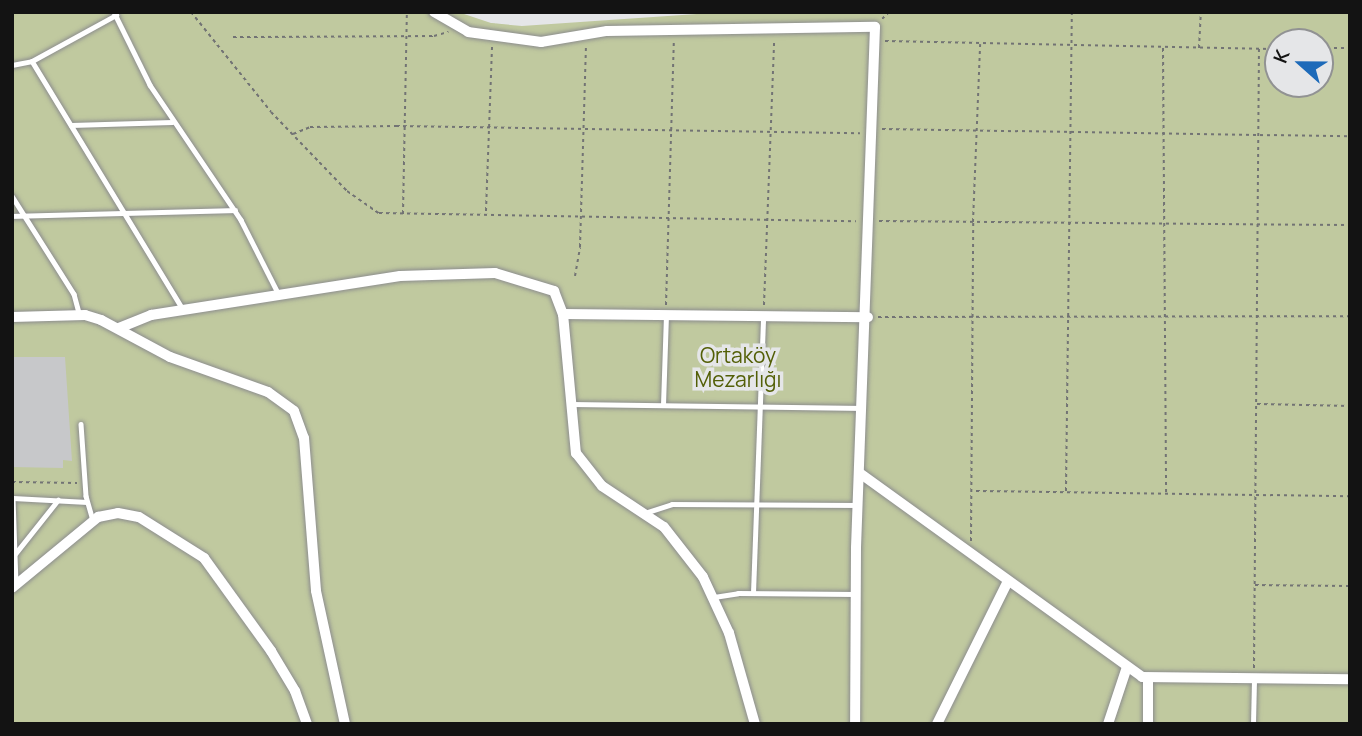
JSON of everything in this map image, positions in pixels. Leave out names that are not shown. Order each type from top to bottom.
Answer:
[{"type":"street","points":[[434,12],[458,28],[492,37],[556,42],[586,35],[674,30],[873,25],[877,41],[856,594],[855,724]]},
{"type":"street","points":[[119,328],[140,318],[400,276],[495,273],[554,291],[563,314],[572,441],[583,466],[602,486],[645,513],[678,542],[714,597],[755,724]]},
{"type":"street","points":[[563,314],[868,317]]},
{"type":"street","points":[[12,317],[80,316],[119,328],[170,357],[268,392],[294,411],[302,424],[316,591],[345,724]]},
{"type":"street","points":[[861,474],[1127,667],[1148,678],[1350,679]]},
{"type":"street","points":[[14,587],[93,520],[118,513],[139,517],[204,558],[271,651],[295,691],[307,724]]},
{"type":"street","points":[[937,724],[1009,581]]},
{"type":"street","points":[[1108,724],[1127,667]]},
{"type":"street","points":[[1147,724],[1148,678]]},
{"type":"lane","points":[[12,65],[32,61],[115,14],[173,122],[235,210],[279,295]]},
{"type":"lane","points":[[32,61],[184,310]]},
{"type":"lane","points":[[71,125],[173,122]]},
{"type":"lane","points":[[12,196],[74,294],[80,316]]},
{"type":"lane","points":[[12,216],[235,210]]},
{"type":"lane","points":[[663,405],[666,315]]},
{"type":"lane","points":[[753,593],[763,316]]},
{"type":"lane","points":[[569,404],[863,408]]},
{"type":"lane","points":[[81,424],[86,502],[93,520]]},
{"type":"lane","points":[[14,587],[13,498],[86,502]]},
{"type":"lane","points":[[15,555],[58,500]]},
{"type":"lane","points":[[645,513],[672,504],[859,505]]},
{"type":"lane","points":[[714,597],[753,593],[856,594]]},
{"type":"lane","points":[[1253,724],[1254,679]]},
{"type":"path","points":[[191,12],[292,134],[359,203],[380,214],[486,213],[582,219],[669,220],[1350,225]]},
{"type":"path","points":[[403,214],[402,126],[407,12]]},
{"type":"path","points":[[1066,491],[1066,315],[1072,12]]},
{"type":"path","points":[[1199,48],[1201,12]]},
{"type":"path","points":[[233,37],[434,36],[458,28]]},
{"type":"path","points":[[763,316],[775,29]]},
{"type":"path","points":[[666,315],[674,30]]},
{"type":"path","points":[[575,276],[582,219],[586,35]]},
{"type":"path","points":[[486,213],[492,37]]},
{"type":"path","points":[[877,41],[1264,49]]},
{"type":"path","points":[[970,553],[975,491],[973,222],[980,44]]},
{"type":"path","points":[[1163,48],[1166,493]]},
{"type":"path","points":[[1254,679],[1259,49]]},
{"type":"path","points":[[292,134],[310,127],[402,126],[1350,136]]},
{"type":"path","points":[[868,317],[1256,314],[1350,316]]},
{"type":"path","points":[[1256,404],[1350,406]]},
{"type":"path","points":[[12,482],[85,484]]},
{"type":"path","points":[[975,491],[1350,496]]},
{"type":"path","points":[[1254,585],[1350,586]]},
{"type":"green space","name":"Ortaköy Mezarlığı","points":[[12,12],[458,12],[491,23],[522,26],[726,12],[1350,12],[1350,724],[12,724]]},
{"type":"building","points":[[12,357],[65,357],[72,461],[63,460],[63,468],[12,467]]}]
